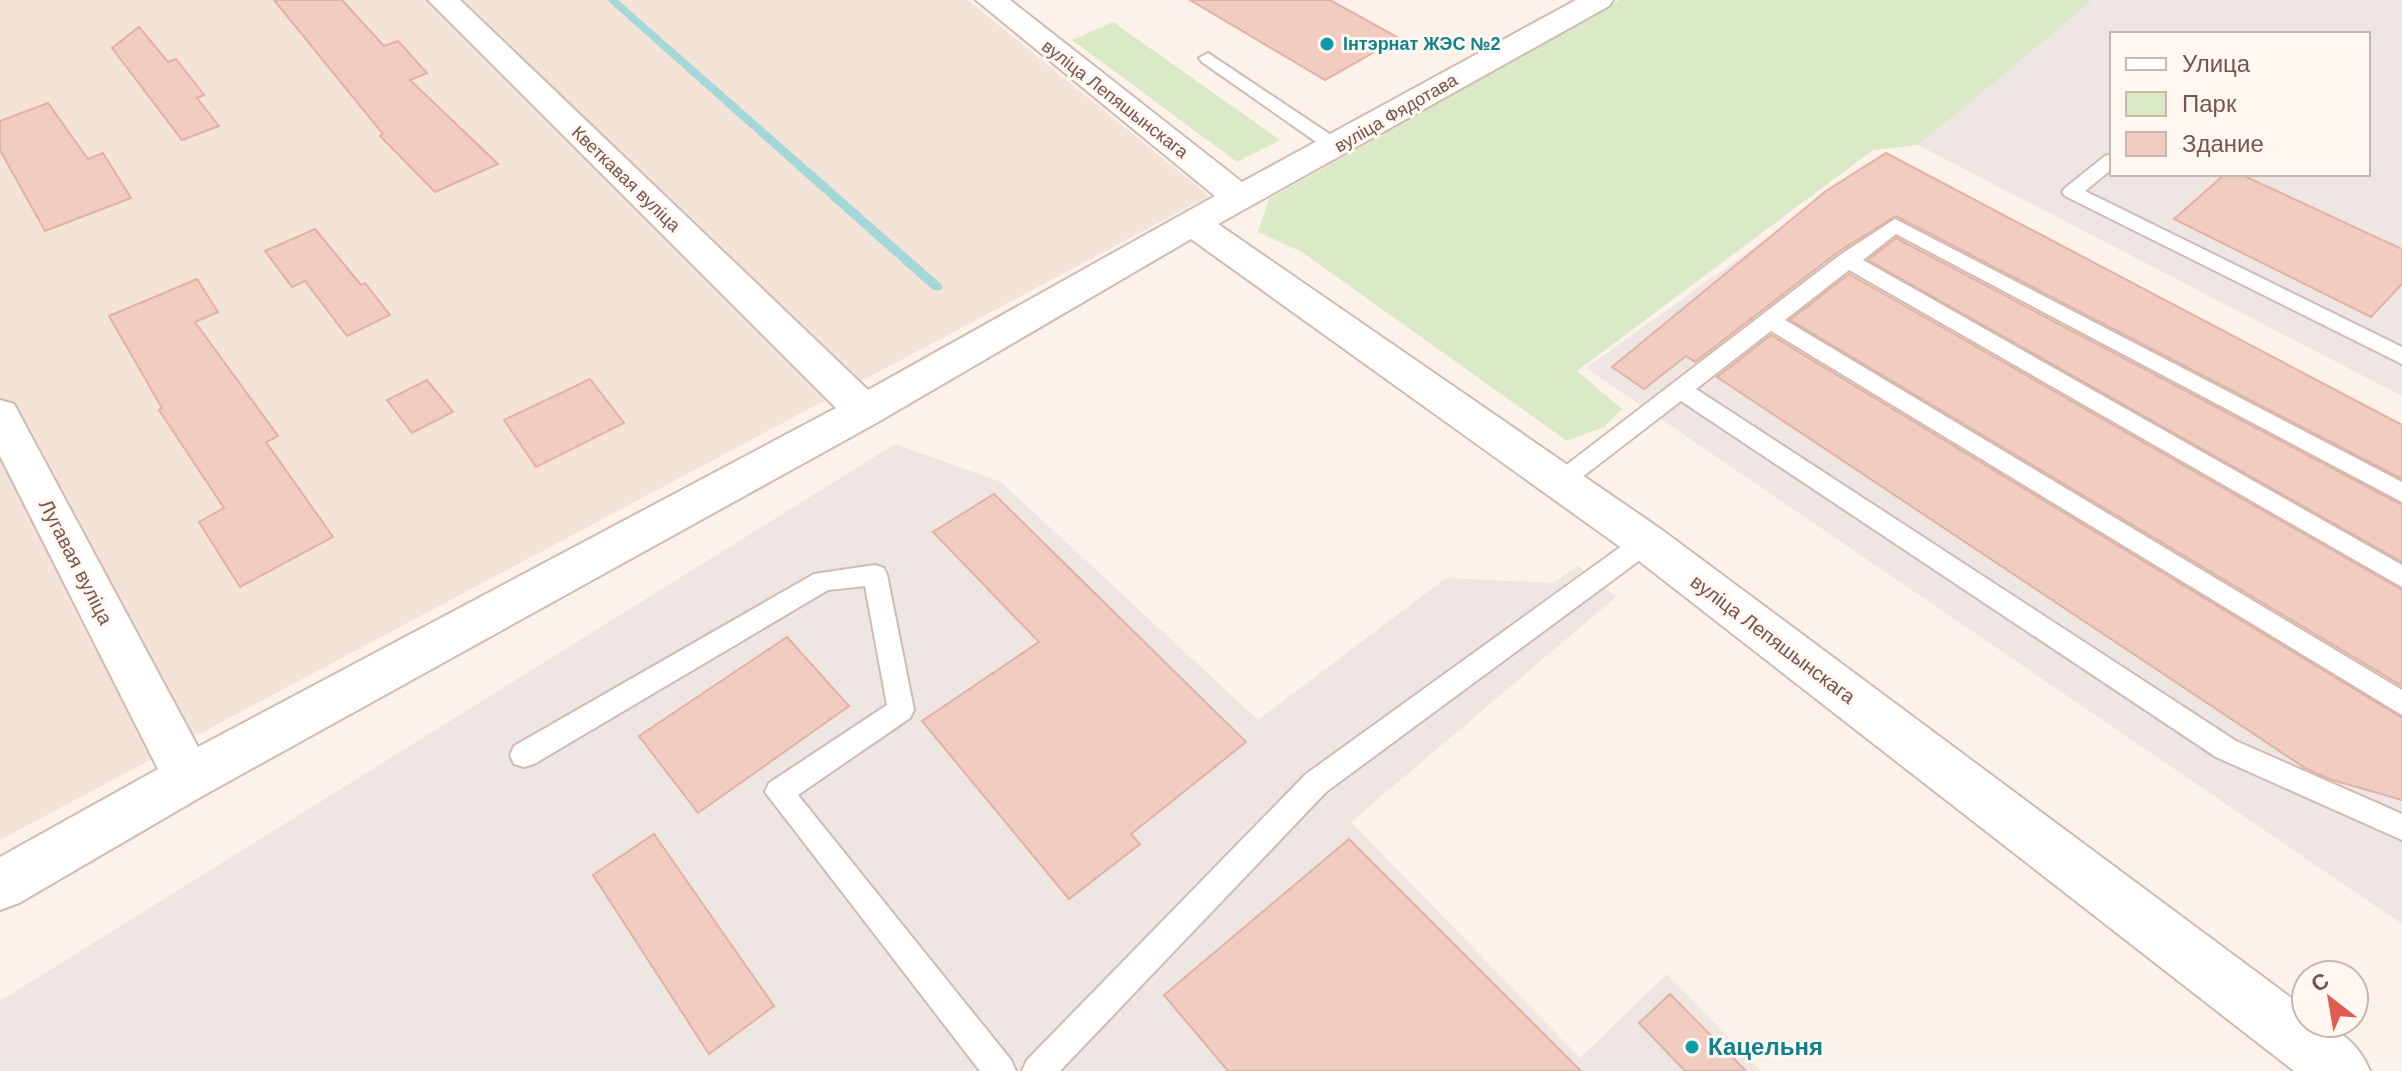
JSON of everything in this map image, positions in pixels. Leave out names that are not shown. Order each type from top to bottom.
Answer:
[{"type":"street","name":"Кветкавая вуліца","points":[[443,0],[864,411]]},
{"type":"street","name":"вуліца Лепяшынскага","points":[[991,0],[1240,198]]},
{"type":"street","name":"вуліца Фядотава","points":[[0,885],[188,778],[864,411],[1192,223],[1336,147],[1598,0]]},
{"type":"street","name":"вуліца Лепяшынскага","points":[[1192,223],[1646,542],[2341,1071]]},
{"type":"street","name":"Лугавая вуліца","points":[[0,415],[188,778]]},
{"type":"lane","points":[[1208,58],[1336,147]]},
{"type":"lane","points":[[2110,162],[2072,192],[2402,356]]},
{"type":"lane","points":[[1560,482],[1895,225],[2402,493]]},
{"type":"lane","points":[[1847,260],[2402,577]]},
{"type":"lane","points":[[1769,320],[2402,704]]},
{"type":"lane","points":[[1680,389],[2226,749],[2402,827]]},
{"type":"lane","points":[[1038,1071],[1316,783],[1646,542]]},
{"type":"lane","points":[[524,755],[823,581],[875,575],[901,710],[779,792],[1000,1071]]},
{"type":"shaded area","points":[[0,0],[968,0],[1209,196],[0,840]]},
{"type":"shaded area","points":[[2089,0],[2402,0],[2402,396],[1918,145]]},
{"type":"shaded area","points":[[1886,153],[2402,425],[2402,924],[1586,368]]},
{"type":"shaded area","points":[[895,444],[1001,482],[1258,720],[1446,578],[1553,583],[1578,566],[1616,597],[1351,822],[1580,1058],[1667,974],[1761,1071],[0,1071],[0,1001]]},
{"type":"green space","points":[[1619,0],[2090,2],[1918,145],[1873,150],[1577,371],[1622,409],[1604,427],[1567,441],[1302,252],[1258,232],[1269,199]]},
{"type":"green space","points":[[1113,22],[1280,140],[1237,162],[1072,40]]},
{"type":"building","points":[[274,0],[342,0],[384,46],[398,41],[427,73],[410,80],[498,164],[435,192],[380,136],[383,134]]},
{"type":"building","name":"Інтэрнат ЖЭС №2","points":[[1190,0],[1330,0],[1399,38],[1325,80]]},
{"type":"building","points":[[139,27],[168,62],[176,59],[204,95],[197,98],[219,126],[182,140],[112,48]]},
{"type":"building","points":[[48,103],[88,159],[103,153],[131,198],[45,231],[0,150],[0,121]]},
{"type":"building","points":[[1886,153],[2402,425],[2402,479],[1896,216],[1838,252],[1695,362],[1686,356],[1644,389],[1612,367],[1826,191]]},
{"type":"building","points":[[2223,176],[2244,176],[2402,249],[2402,284],[2371,317],[2174,219]]},
{"type":"building","points":[[315,229],[390,315],[347,336],[305,281],[292,287],[265,251]]},
{"type":"building","points":[[1896,238],[2402,505],[2402,562],[1868,260]]},
{"type":"building","points":[[1849,274],[2402,590],[2402,686],[1790,320]]},
{"type":"building","points":[[197,279],[218,312],[195,322],[278,436],[266,442],[333,537],[240,587],[199,522],[224,508],[159,410],[162,408],[109,316]]},
{"type":"building","points":[[1771,335],[2402,718],[2402,800],[2329,779],[2305,768],[1717,377]]},
{"type":"building","points":[[590,379],[624,423],[536,467],[504,420]]},
{"type":"building","points":[[427,380],[453,412],[412,433],[387,400]]},
{"type":"building","points":[[994,494],[1246,742],[1131,834],[1140,844],[1069,899],[922,721],[1039,642],[933,532]]},
{"type":"building","points":[[787,637],[849,706],[698,813],[639,736]]},
{"type":"building","points":[[654,834],[774,1006],[709,1054],[593,875]]},
{"type":"building","points":[[1349,839],[1581,1071],[1228,1071],[1164,995]]},
{"type":"building","name":"Кацельня","points":[[1670,994],[1746,1071],[1685,1071],[1639,1023]]},
{"type":"waterway","points":[[612,0],[937,287]]},
{"type":"place","name":"Інтэрнат ЖЭС №2","points":[[1327,44]]},
{"type":"place","name":"Кацельня","points":[[1692,1047]]}]
